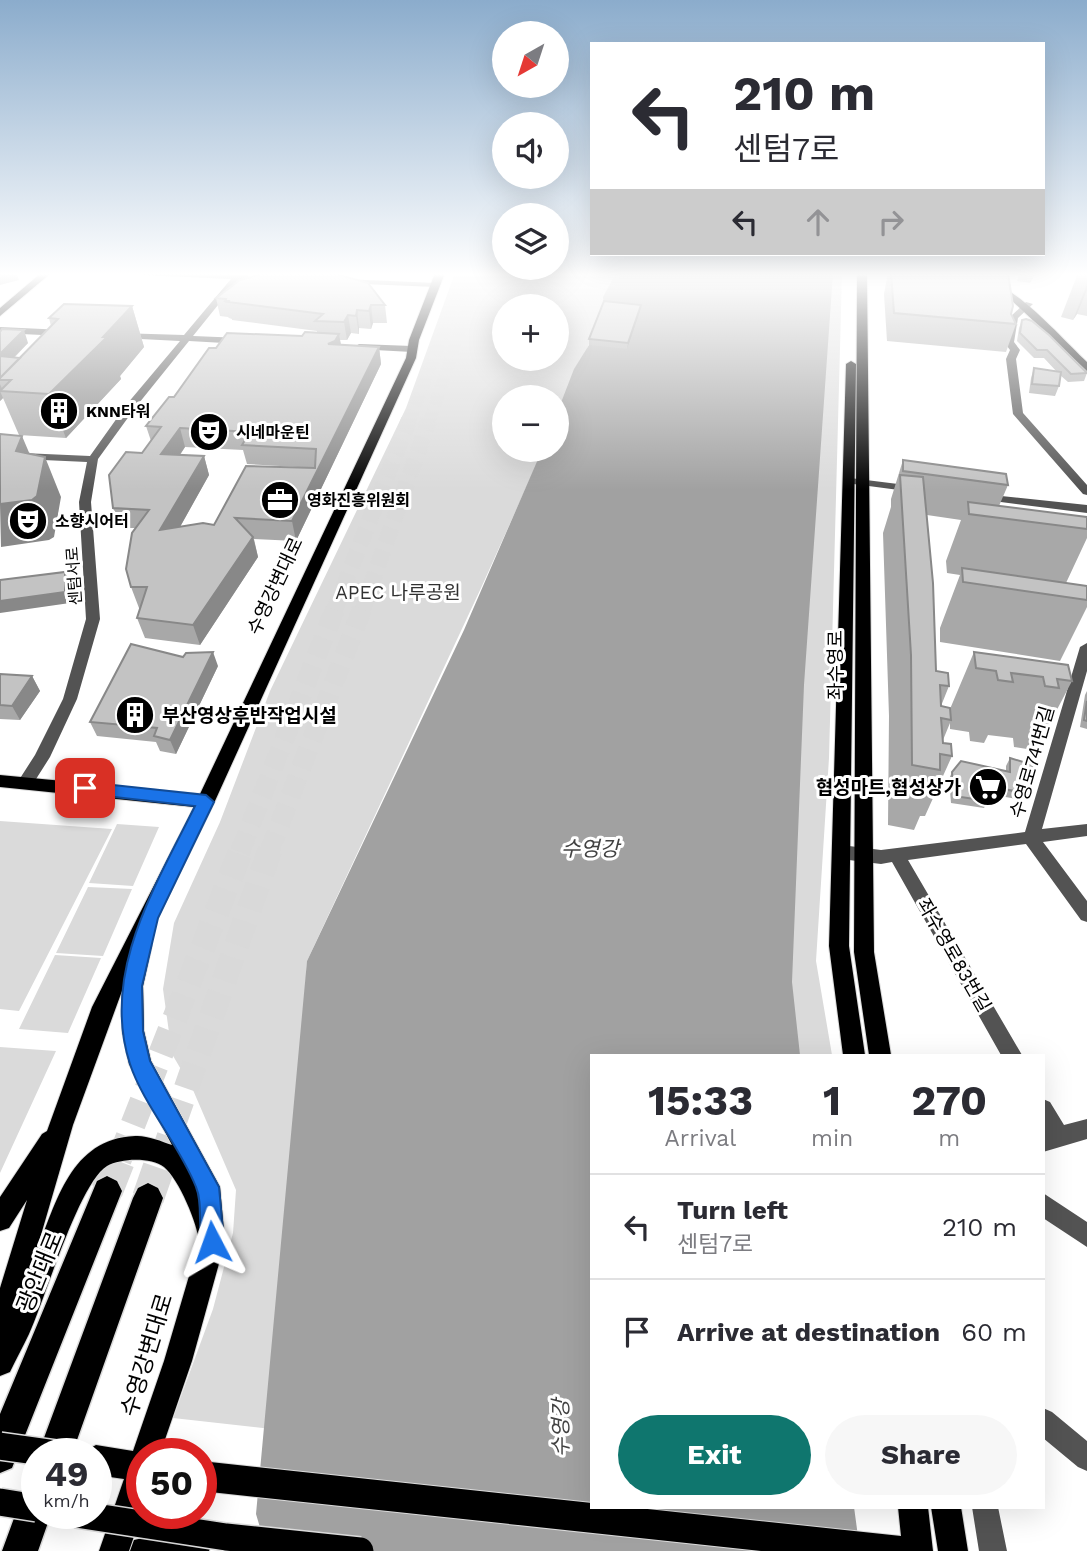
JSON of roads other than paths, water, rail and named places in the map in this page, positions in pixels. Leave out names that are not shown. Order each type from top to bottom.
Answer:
[{"type":"highway","name":"광안대로","points":[[0,1456],[107,1191]]},
{"type":"highway","points":[[62,1438],[148,1198]]},
{"type":"highway","points":[[20,1551],[28,1529]]},
{"type":"main road","name":"수영강변대로","points":[[61,1125],[103,1007],[206,802],[411,358],[413,345]]},
{"type":"main road","name":"좌수영로","points":[[851,345],[839,946],[854,1054]]},
{"type":"main road","name":"좌수영로","points":[[862,345],[864,952],[880,1054]]},
{"type":"main road","points":[[1065,345],[1087,368]]},
{"type":"main road","points":[[1071,345],[1087,360]]},
{"type":"main road","points":[[0,781],[206,802]]},
{"type":"main road","name":"수영강변대로","points":[[149,918],[132,986],[133,1031],[140,1064],[151,1087],[183,1136],[208,1187],[212,1242],[178,1361],[152,1438]]},
{"type":"main road","points":[[0,1219],[61,1125]]},
{"type":"main road","points":[[0,1333],[61,1125]]},
{"type":"main road","points":[[0,1362],[19,1326],[78,1182],[100,1156],[136,1147],[170,1156],[191,1182],[212,1242]]},
{"type":"main road","points":[[0,1446],[21,1449]]},
{"type":"main road","points":[[217,1478],[904,1551]]},
{"type":"main road","points":[[0,1502],[21,1504]]},
{"type":"main road","points":[[912,1509],[918,1551]]},
{"type":"main road","points":[[946,1509],[953,1551]]},
{"type":"main road","points":[[114,1551],[126,1515]]},
{"type":"main road","points":[[112,1520],[226,1537],[360,1551]]},
{"type":"main road","points":[[145,1551],[180,1542],[226,1537]]},
{"type":"street","name":"센텀서로","points":[[25,783],[43,757],[70,699],[93,619],[85,502],[93,459],[180,345]]},
{"type":"street","points":[[1012,345],[1015,349],[1012,359],[1018,414],[1087,492]]},
{"type":"street","points":[[348,346],[412,349]]},
{"type":"street","points":[[0,455],[93,459]]},
{"type":"street","points":[[848,481],[926,490]]},
{"type":"street","points":[[966,495],[1087,509]]},
{"type":"street","name":"수영로741번길","points":[[1087,647],[1082,684],[1031,838],[1087,915]]},
{"type":"street","points":[[841,852],[864,856],[896,854],[1087,830]]},
{"type":"street","name":"좌수영로83번길","points":[[896,854],[1011,1054]]},
{"type":"street","points":[[1045,1116],[1051,1138],[1087,1129]]},
{"type":"street","points":[[1045,1205],[1087,1236]]},
{"type":"street","points":[[1045,1423],[1087,1458]]},
{"type":"street","points":[[985,1509],[993,1551]]},
{"type":"water","name":"수영강","points":[[589,345],[828,345],[804,685],[792,982],[800,1054],[590,1054],[590,1509],[854,1509],[860,1551],[267,1551],[256,1514],[307,961],[464,630],[537,462],[569,462],[568,385]]},
{"type":"tunnel","points":[[409,422],[439,345]]},
{"type":"tunnel","points":[[429,422],[455,345]]},
{"type":"tunnel","points":[[334,611],[409,420]]},
{"type":"tunnel","points":[[362,611],[429,420]]},
{"type":"tunnel","points":[[240,852],[335,609]]},
{"type":"tunnel","points":[[269,852],[362,609]]},
{"type":"tunnel","points":[[119,1160],[241,850]]},
{"type":"tunnel","points":[[161,1160],[270,850]]},
{"type":"tunnel","points":[[107,1191],[120,1158]]},
{"type":"tunnel","points":[[148,1198],[162,1158]]},
{"type":"place","name":"KNN타워","points":[[59,411]]},
{"type":"place","name":"시네마운틴","points":[[209,432]]},
{"type":"place","name":"영화진흥위원회","points":[[280,500]]},
{"type":"place","name":"소향시어터","points":[[28,521]]},
{"type":"place","name":"부산영상후반작업시설","points":[[135,715]]},
{"type":"place","name":"협성마트,협성상가","points":[[988,787]]},
{"type":"park label","name":"APEC 나루공원","points":[[398,592]]}]
